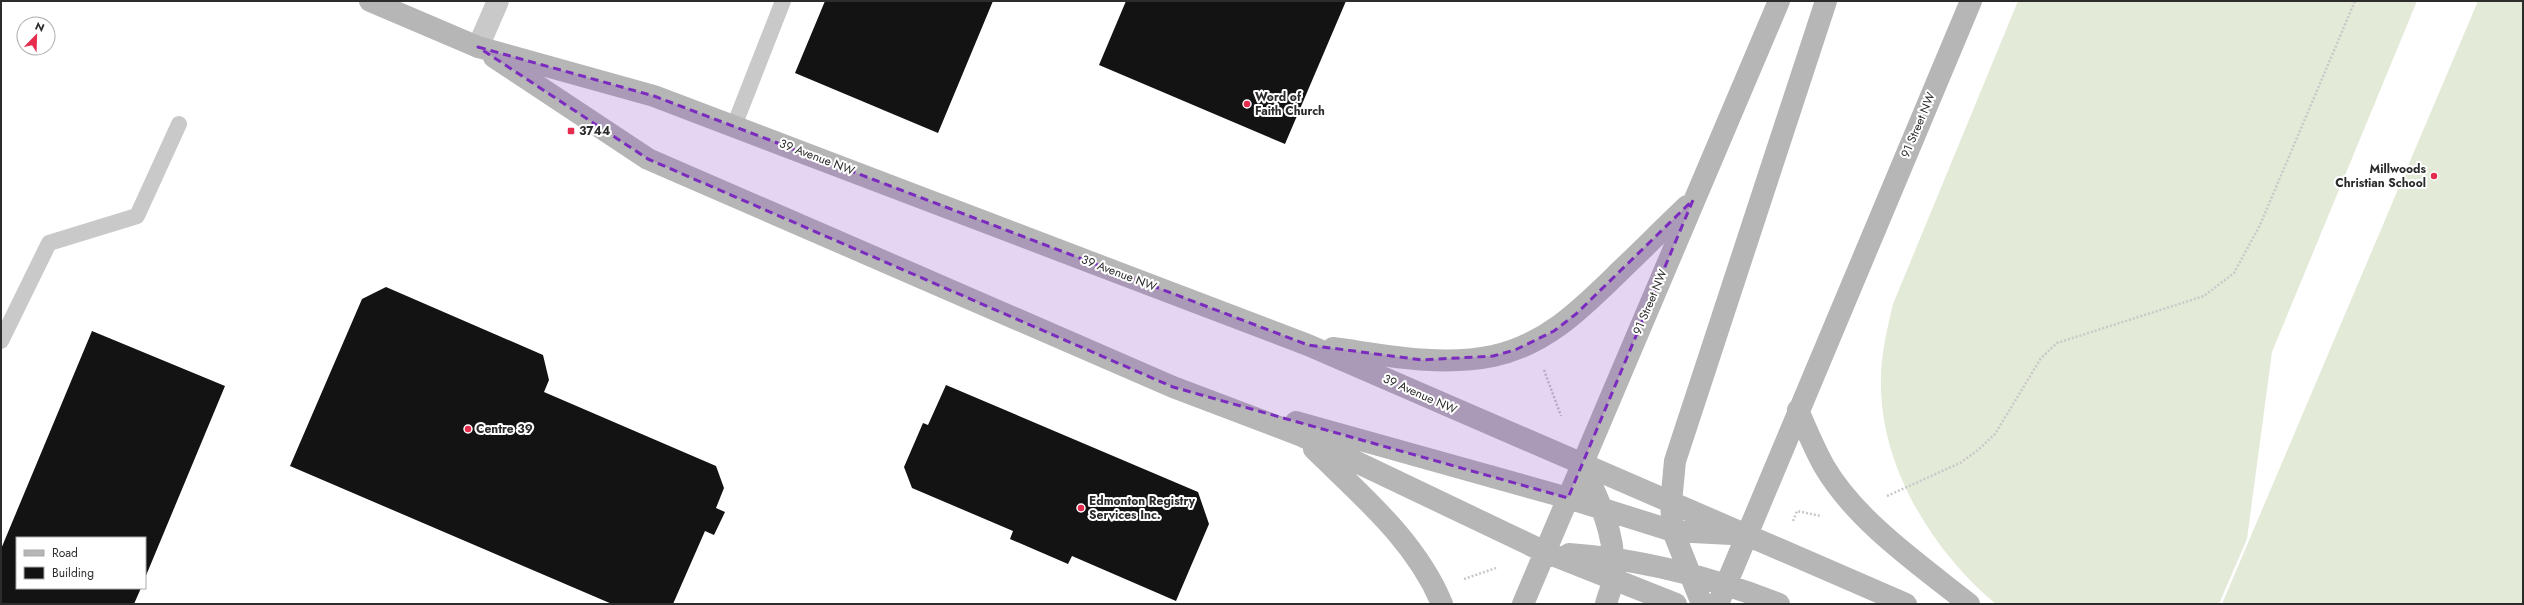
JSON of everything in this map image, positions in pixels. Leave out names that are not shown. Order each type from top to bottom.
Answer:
[{"type":"main road","name":"39 Avenue NW","points":[[370,1],[478,47],[654,96],[1308,345],[1582,465],[1906,604]]},
{"type":"main road","name":"91 Street NW","points":[[1523,604],[1693,200],[1779,1]]},
{"type":"main road","points":[[1702,604],[1673,531],[1671,503],[1675,461],[1826,1]]},
{"type":"main road","name":"91 Street NW","points":[[1718,604],[1798,410],[1971,1]]},
{"type":"main road","name":"39 Avenue NW","points":[[478,47],[648,160],[1173,387],[1302,436],[1545,552],[1613,567]]},
{"type":"main road","points":[[1308,345],[1422,360],[1469,359],[1493,356],[1515,350],[1554,330],[1576,314],[1693,200]]},
{"type":"main road","points":[[1173,387],[1568,498],[1673,531],[1747,535]]},
{"type":"main road","points":[[1798,410],[1824,466],[1842,492],[1888,538],[1969,604]]},
{"type":"main road","points":[[1302,436],[1388,522],[1420,562],[1442,604]]},
{"type":"main road","points":[[1582,465],[1604,509],[1613,567],[1606,604]]},
{"type":"main road","points":[[1613,567],[1689,573],[1726,584],[1779,604]]},
{"type":"main road","points":[[1613,567],[1676,604]]},
{"type":"street","points":[[478,47],[498,1]]},
{"type":"lane","points":[[734,126],[783,1]]},
{"type":"lane","points":[[1,341],[49,243],[137,216],[179,124]]},
{"type":"path","points":[[1881,501],[1891,493],[1960,463],[1978,450],[1994,434],[2041,358],[2057,343],[2204,296],[2234,273],[2260,225],[2355,1]]},
{"type":"path","points":[[1542,363],[1561,416]]},
{"type":"path","points":[[1459,581],[1496,568]]},
{"type":"highlighted area","points":[[478,47],[654,96],[1308,345],[1422,360],[1493,356],[1515,350],[1554,331],[1576,314],[1693,200],[1568,498],[1173,387],[648,159]]},
{"type":"green space","points":[[2018,1],[2417,1],[2272,352],[2247,539],[2219,604],[1996,604],[1973,583],[1952,560],[1932,534],[1915,506],[1901,477],[1890,447],[1883,416],[1881,375],[1884,344],[1893,304]]},
{"type":"green space","name":"Millwoods Christian School","points":[[2478,1],[2523,1],[2523,604],[2222,604]]},
{"type":"building","points":[[825,1],[993,1],[938,133],[795,73]]},
{"type":"building","name":"Word of Faith Church","points":[[1126,1],[1346,1],[1285,144],[1099,65]]},
{"type":"building","name":"Centre 39","points":[[386,287],[543,355],[549,380],[544,392],[716,466],[724,488],[716,508],[725,512],[714,535],[705,531],[673,604],[612,604],[290,466],[362,299]]},
{"type":"building","points":[[92,331],[225,386],[146,576],[146,537],[16,537],[16,589],[141,589],[134,604],[1,604],[1,549]]},
{"type":"building","name":"Edmonton Registry Services Inc.","points":[[946,385],[1198,492],[1209,524],[1176,601],[1072,556],[1068,564],[1010,539],[1013,531],[912,488],[904,467],[923,423],[928,425]]},
{"type":"place","name":"Word of Faith Church","points":[[1247,104]]},
{"type":"place","name":"3744","points":[[571,131]]},
{"type":"place","name":"Millwoods Christian School","points":[[2434,176]]},
{"type":"place","name":"Centre 39","points":[[468,429]]},
{"type":"place","name":"Edmonton Registry Services Inc.","points":[[1081,508]]}]
